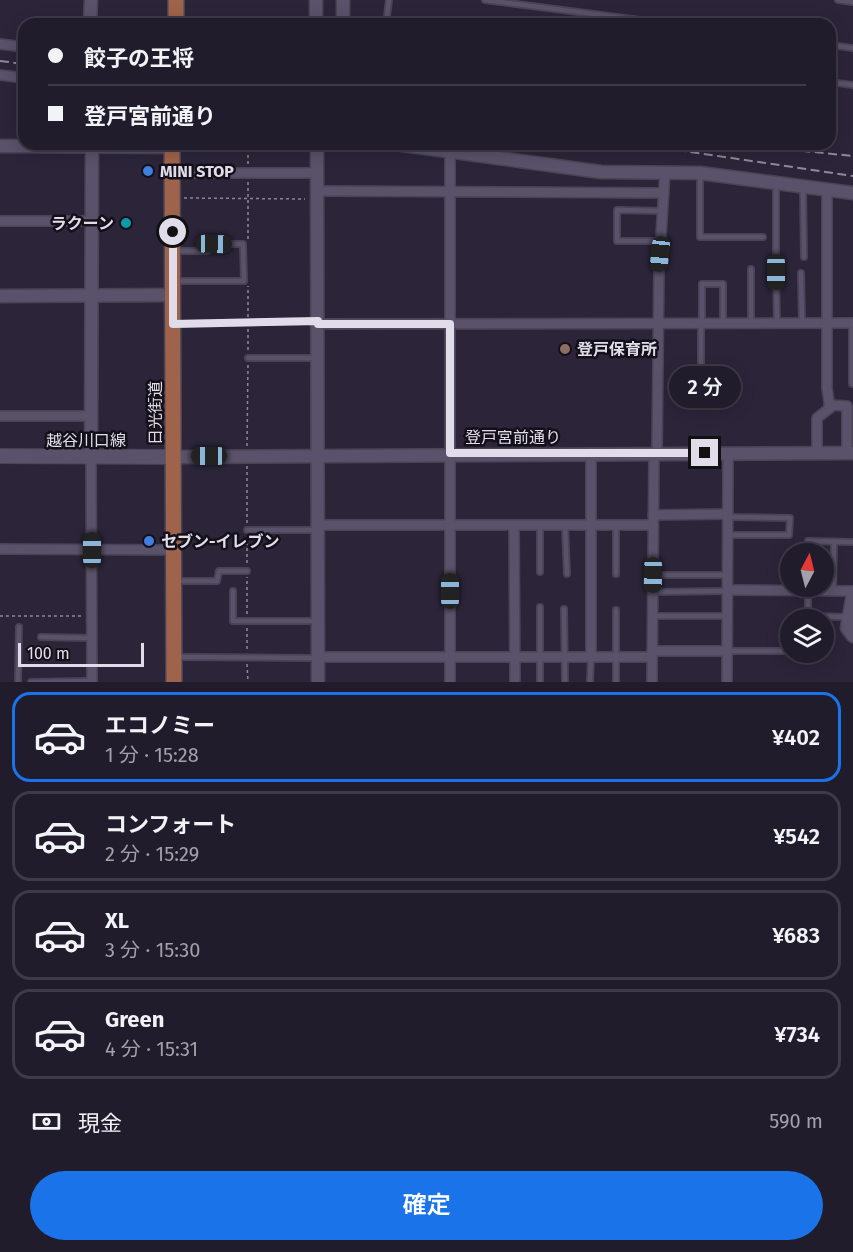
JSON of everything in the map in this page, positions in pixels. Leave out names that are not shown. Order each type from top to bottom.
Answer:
[{"type":"main road","points":[[176,0],[176,18]]},
{"type":"main road","name":"日光街道","points":[[172,150],[174,682]]},
{"type":"main road","name":"越谷川口線","points":[[0,456],[173,457]]},
{"type":"street","points":[[90,18],[91,0]]},
{"type":"street","points":[[316,0],[316,18]]},
{"type":"street","points":[[343,0],[343,18]]},
{"type":"street","points":[[0,44],[18,46]]},
{"type":"street","points":[[0,75],[18,77]]},
{"type":"street","points":[[0,146],[18,146]]},
{"type":"street","points":[[90,150],[92,681]]},
{"type":"street","points":[[317,150],[318,173],[314,195],[318,322],[318,682]]},
{"type":"street","points":[[436,150],[601,172],[700,173],[853,193]]},
{"type":"street","points":[[450,152],[450,682]]},
{"type":"street","points":[[652,682],[657,323],[665,172]]},
{"type":"street","points":[[171,173],[318,173]]},
{"type":"street","points":[[817,452],[817,418],[829,405],[827,190]]},
{"type":"street","points":[[314,195],[450,192],[664,193]]},
{"type":"street","points":[[0,221],[92,221]]},
{"type":"street","points":[[0,296],[91,296],[173,288]]},
{"type":"street","points":[[318,322],[853,323]]},
{"type":"street","points":[[829,405],[847,406],[850,453]]},
{"type":"street","points":[[0,416],[90,416]]},
{"type":"street","name":"登戸宮前通り","points":[[173,457],[450,453],[850,453]]},
{"type":"street","points":[[591,453],[591,657]]},
{"type":"street","points":[[727,682],[728,453]]},
{"type":"street","points":[[318,528],[616,525],[653,520],[728,516]]},
{"type":"street","points":[[514,525],[515,682]]},
{"type":"street","points":[[0,549],[173,550]]},
{"type":"street","points":[[727,591],[780,590]]},
{"type":"street","points":[[834,591],[853,593],[847,632],[853,636]]},
{"type":"street","points":[[318,657],[616,657],[727,651]]},
{"type":"lane","points":[[387,18],[389,0]]},
{"type":"lane","points":[[485,0],[624,18]]},
{"type":"lane","points":[[838,0],[853,2]]},
{"type":"lane","points":[[836,46],[853,48]]},
{"type":"lane","points":[[836,83],[853,85]]},
{"type":"lane","points":[[700,173],[700,237],[763,237]]},
{"type":"lane","points":[[776,183],[776,257]]},
{"type":"lane","points":[[803,187],[804,257]]},
{"type":"lane","points":[[661,241],[617,241],[617,210],[663,211]]},
{"type":"lane","points":[[173,251],[208,251],[214,244],[243,244],[244,281],[173,288]]},
{"type":"lane","points":[[751,269],[751,323]]},
{"type":"lane","points":[[776,272],[777,323]]},
{"type":"lane","points":[[801,273],[802,323]]},
{"type":"lane","points":[[700,388],[702,284],[723,284],[723,323]]},
{"type":"lane","points":[[173,324],[318,322]]},
{"type":"lane","points":[[852,384],[853,323]]},
{"type":"lane","points":[[248,358],[318,358]]},
{"type":"lane","points":[[728,516],[789,518],[789,535],[728,535]]},
{"type":"lane","points":[[540,525],[540,572]]},
{"type":"lane","points":[[565,525],[567,574]]},
{"type":"lane","points":[[616,525],[616,574]]},
{"type":"lane","points":[[247,530],[318,528]]},
{"type":"lane","points":[[808,543],[808,541],[853,542]]},
{"type":"lane","points":[[174,581],[217,581],[219,571],[247,572]]},
{"type":"lane","points":[[653,575],[728,575]]},
{"type":"lane","points":[[233,591],[233,621],[318,621]]},
{"type":"lane","points":[[653,592],[727,591]]},
{"type":"lane","points":[[808,597],[808,616],[848,617]]},
{"type":"lane","points":[[540,607],[540,682]]},
{"type":"lane","points":[[564,609],[565,682]]},
{"type":"lane","points":[[616,610],[616,682]]},
{"type":"lane","points":[[652,616],[727,616]]},
{"type":"lane","points":[[18,682],[19,627]]},
{"type":"lane","points":[[41,637],[92,638]]},
{"type":"lane","points":[[727,651],[780,651]]},
{"type":"lane","points":[[174,657],[318,657]]},
{"type":"lane","points":[[590,682],[591,657]]},
{"type":"lane","points":[[31,682],[92,681]]},
{"type":"path","points":[[248,150],[248,239]]},
{"type":"path","points":[[183,198],[314,195]]},
{"type":"path","points":[[248,284],[248,682]]},
{"type":"path","points":[[0,616],[92,616]]},
{"type":"railway","points":[[0,61],[18,63]]},
{"type":"railway","points":[[678,150],[853,176]]},
{"type":"railway","points":[[794,150],[853,156]]},
{"type":"place","name":"MINI STOP","points":[[148,171]]},
{"type":"place","name":"ラクーン","points":[[126,223]]},
{"type":"place","name":"登戸保育所","points":[[565,349]]},
{"type":"place","name":"セブン-イレブン","points":[[149,541]]},
{"type":"route","points":[[173,232],[173,324],[318,321],[318,324],[450,324],[450,453],[705,453]]}]
